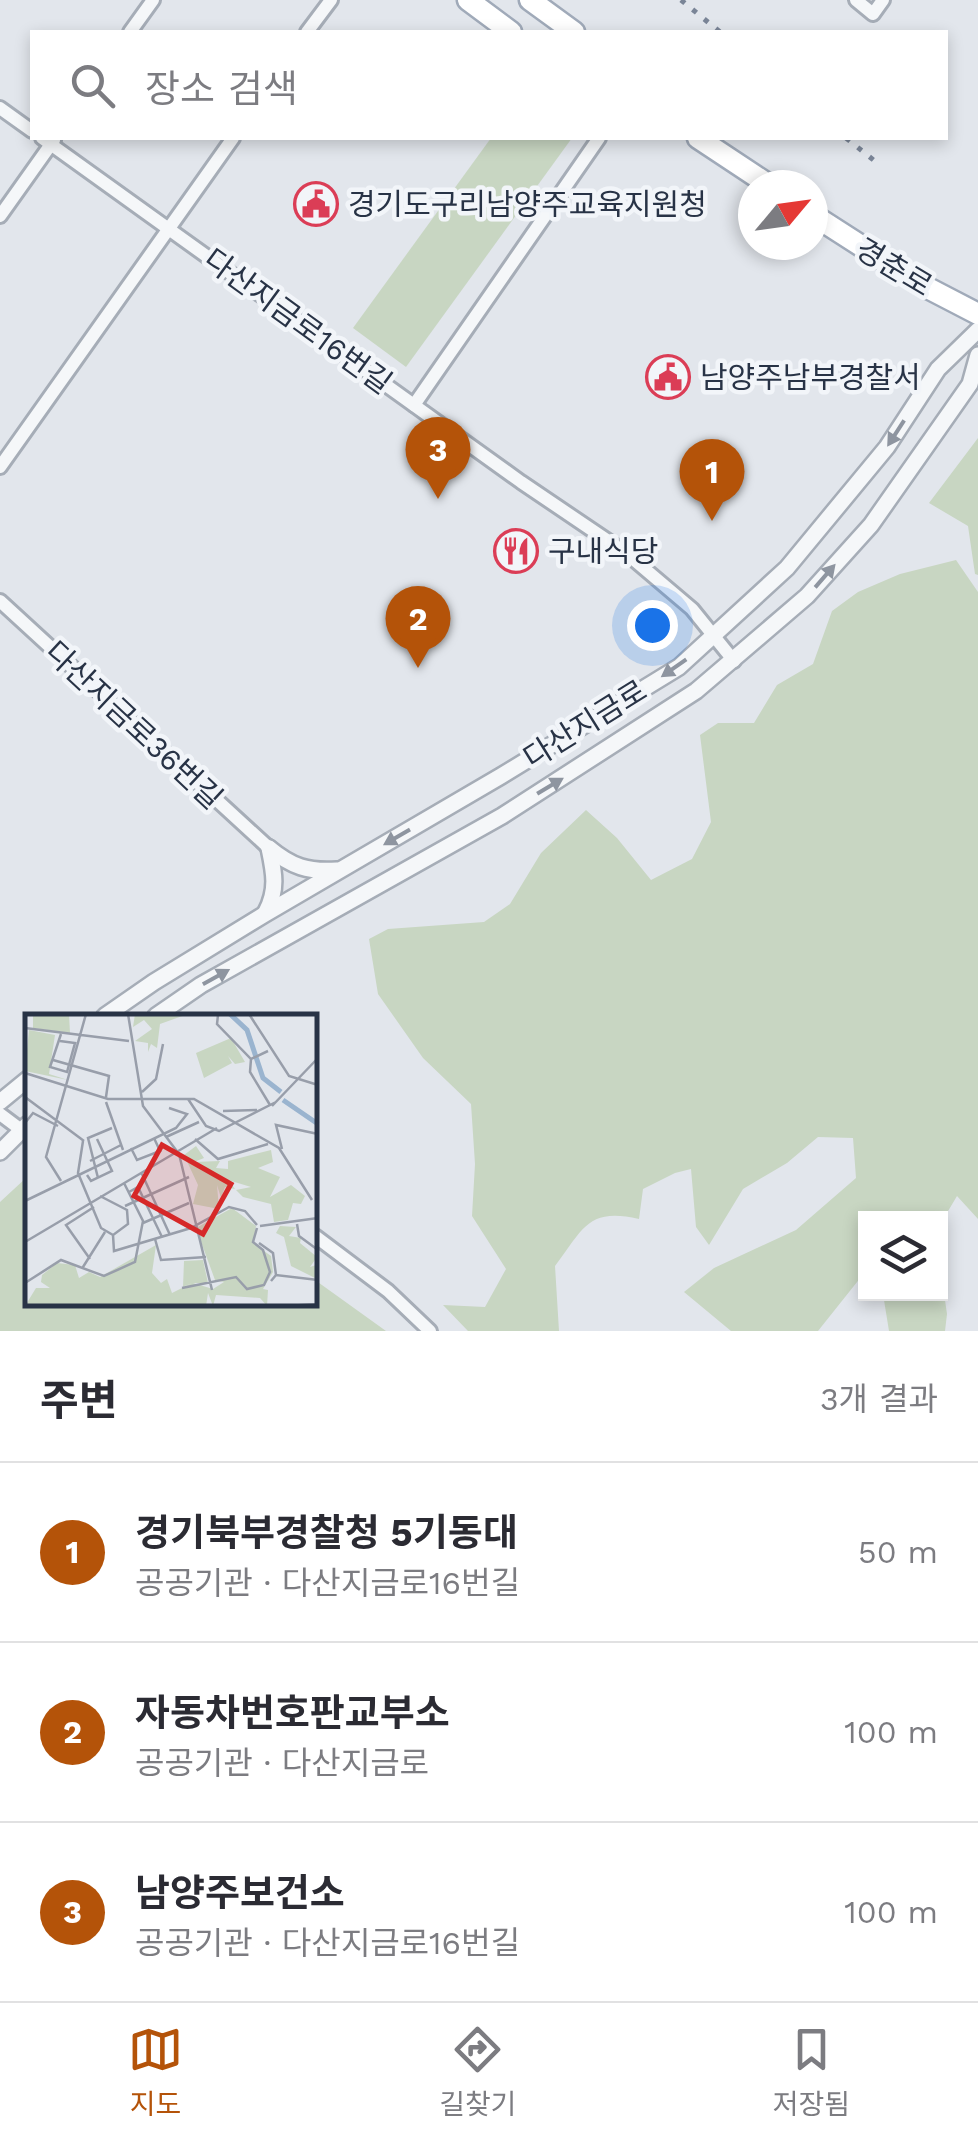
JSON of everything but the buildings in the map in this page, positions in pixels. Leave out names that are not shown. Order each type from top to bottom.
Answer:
[{"type":"main road","points":[[468,0],[508,30]]},
{"type":"main road","points":[[530,0],[571,30]]},
{"type":"main road","points":[[701,140],[746,170]]},
{"type":"main road","name":"경춘로","points":[[828,226],[856,246],[978,314]]},
{"type":"street","points":[[131,30],[153,0]]},
{"type":"street","points":[[308,30],[331,0]]},
{"type":"street","points":[[856,0],[873,14],[883,0]]},
{"type":"street","points":[[0,108],[30,130]]},
{"type":"street","points":[[0,216],[50,140]]},
{"type":"street","name":"다산지금로16번길","points":[[50,140],[414,405],[626,553],[692,609],[734,661]]},
{"type":"street","points":[[0,467],[232,140]]},
{"type":"street","points":[[414,405],[598,140]]},
{"type":"street","name":"다산지금로","points":[[107,1014],[265,914],[679,667],[787,568],[887,446],[938,369],[978,330]]},
{"type":"street","name":"다산지금로","points":[[159,1014],[201,985],[502,816],[696,692],[807,596],[870,524],[970,384],[978,356]]},
{"type":"street","name":"다산지금로36번길","points":[[0,601],[269,848]]},
{"type":"street","points":[[269,848],[312,872],[341,870]]},
{"type":"street","points":[[265,914],[274,896],[269,848]]},
{"type":"street","points":[[0,1102],[25,1081]]},
{"type":"street","points":[[0,1114],[25,1130],[0,1152]]},
{"type":"street","points":[[318,1238],[388,1291],[430,1331]]},
{"type":"green space","points":[[490,140],[571,140],[406,367],[353,328]]},
{"type":"green space","points":[[978,438],[978,575],[968,526],[929,503]]},
{"type":"green space","points":[[956,560],[978,592],[978,1219],[957,1196],[948,1211],[858,1211],[858,1281],[818,1331],[731,1331],[684,1292],[714,1268],[796,1230],[856,1178],[853,1138],[818,1137],[787,1163],[743,1189],[709,1245],[696,1227],[691,1169],[643,1189],[639,1219],[608,1216],[588,1224],[555,1266],[559,1331],[468,1331],[443,1305],[485,1307],[506,1269],[472,1216],[475,1164],[471,1104],[423,1058],[378,994],[369,939],[388,929],[484,922],[510,904],[541,853],[586,810],[617,838],[651,880],[692,859],[711,822],[700,735],[718,723],[754,723],[777,685],[813,664],[832,611],[858,592],[900,574]]},
{"type":"green space","points":[[25,1179],[25,1306],[318,1306],[318,1282],[386,1331],[0,1331],[0,1202]]},
{"type":"green space","points":[[884,1301],[945,1301],[945,1331],[889,1331]]},
{"type":"railway","points":[[681,0],[718,30]]},
{"type":"railway","points":[[848,140],[881,166]]},
{"type":"place","name":"경기도구리남양주교육지원청","points":[[316,204]]},
{"type":"place","name":"남양주남부경찰서","points":[[668,377]]},
{"type":"place","name":"남양주보건소","points":[[438,499]]},
{"type":"place","name":"경기북부경찰청 5기동대","points":[[712,521]]},
{"type":"place","name":"구내식당","points":[[516,551]]},
{"type":"place","name":"자동차번호판교부소","points":[[418,668]]}]
